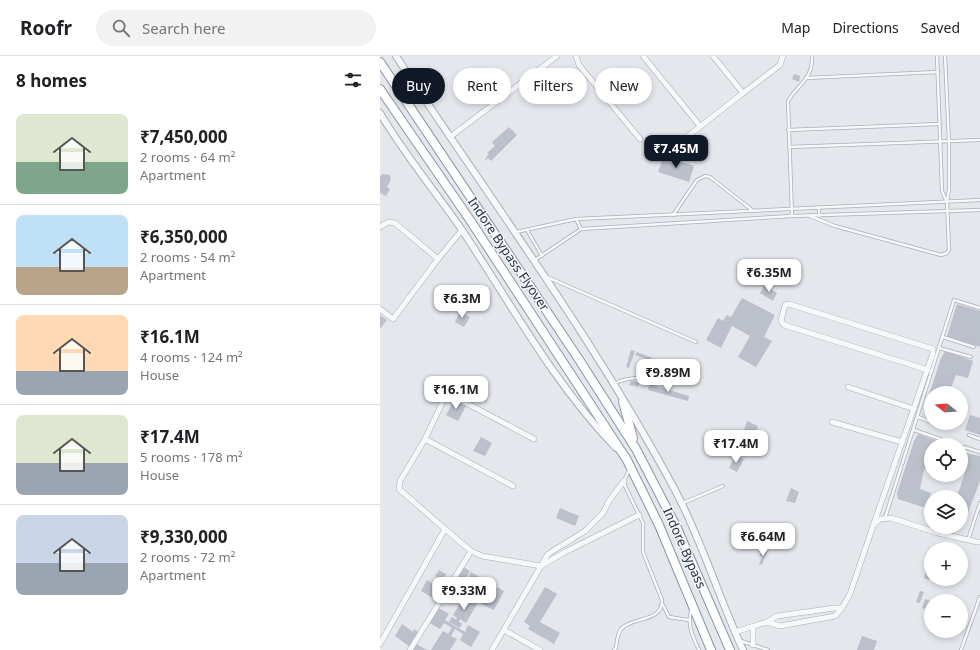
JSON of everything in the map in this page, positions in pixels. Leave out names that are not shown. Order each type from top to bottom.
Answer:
[{"type":"highway","name":"Indore Bypass Flyover","points":[[380,62],[501,240],[636,449]]},
{"type":"highway","name":"Indore Bypass Flyover","points":[[380,89],[481,236],[625,456]]},
{"type":"highway","points":[[623,402],[636,449]]},
{"type":"highway","name":"Indore Bypass","points":[[636,449],[664,501],[730,650]]},
{"type":"highway","name":"Indore Bypass","points":[[625,456],[659,525],[711,650]]},
{"type":"street","points":[[396,56],[543,275],[654,451],[682,504],[743,650]]},
{"type":"street","points":[[450,137],[557,56]]},
{"type":"street","points":[[577,56],[578,65],[640,139]]},
{"type":"street","points":[[643,56],[700,126]]},
{"type":"street","points":[[712,56],[743,93]]},
{"type":"street","points":[[674,148],[700,126],[780,65],[783,56]]},
{"type":"street","points":[[380,113],[462,230],[554,371],[599,429],[625,456]]},
{"type":"street","points":[[380,227],[388,222],[395,223],[438,259]]},
{"type":"street","points":[[380,309],[393,319],[462,230]]},
{"type":"street","points":[[766,622],[780,626],[835,616],[842,608],[850,594],[928,370],[933,353],[933,349],[929,347],[789,304],[784,308],[781,321],[784,325],[928,370]]},
{"type":"street","points":[[848,387],[914,409]]},
{"type":"street","points":[[534,438],[450,395],[445,397],[425,439],[400,480],[399,489],[470,551],[482,556],[541,566],[565,552],[639,515]]},
{"type":"street","points":[[832,422],[902,442]]},
{"type":"street","points":[[425,439],[513,486]]},
{"type":"street","points":[[492,650],[548,554],[585,531],[603,513],[609,501],[624,481]]},
{"type":"street","points":[[873,526],[876,522],[885,518],[980,542]]},
{"type":"street","points":[[380,644],[445,529]]},
{"type":"street","points":[[410,650],[470,551]]},
{"type":"street","points":[[735,632],[753,627],[777,616],[842,608]]},
{"type":"street","points":[[753,627],[753,645]]},
{"type":"street","points":[[504,630],[540,650]]},
{"type":"lane","points":[[792,216],[788,102],[806,78],[812,56]]},
{"type":"lane","points":[[808,216],[835,226],[944,255],[949,250],[946,201],[942,191],[937,56]]},
{"type":"lane","points":[[945,56],[949,142],[949,190],[946,201]]},
{"type":"lane","points":[[806,78],[938,72]]},
{"type":"lane","points":[[788,130],[939,124]]},
{"type":"lane","points":[[789,147],[940,143],[980,140]]},
{"type":"lane","points":[[673,214],[697,180],[705,176],[710,178],[752,211]]},
{"type":"lane","points":[[514,233],[576,219],[980,200]]},
{"type":"lane","points":[[819,207],[820,220]]},
{"type":"lane","points":[[533,261],[581,229],[792,216],[980,210]]},
{"type":"lane","points":[[576,219],[581,229]]},
{"type":"lane","points":[[527,230],[542,256]]},
{"type":"lane","points":[[543,275],[696,342]]},
{"type":"lane","points":[[885,518],[954,300],[980,308]]},
{"type":"lane","points":[[943,337],[974,347]]},
{"type":"lane","points":[[939,348],[971,357]]},
{"type":"lane","points":[[613,384],[630,377],[656,380],[671,384]]},
{"type":"lane","points":[[918,417],[924,419]]},
{"type":"lane","points":[[914,430],[937,438]]},
{"type":"lane","points":[[969,435],[980,438]]},
{"type":"lane","points":[[968,448],[980,452]]},
{"type":"lane","points":[[631,467],[624,481],[627,493],[643,523],[643,552],[663,605],[669,617],[689,620]]},
{"type":"lane","points":[[682,504],[723,486]]},
{"type":"lane","points":[[968,540],[980,503]]},
{"type":"lane","points":[[962,650],[980,597]]},
{"type":"lane","points":[[614,650],[616,648],[617,635],[622,627],[658,613],[663,605]]},
{"type":"lane","points":[[693,606],[689,620],[690,629],[699,650]]},
{"type":"lane","points":[[976,608],[980,610]]},
{"type":"lane","points":[[739,640],[768,650]]},
{"type":"building","points":[[794,74],[800,76],[799,82],[792,79]]},
{"type":"building","points":[[509,127],[517,135],[491,161],[488,158],[486,160],[485,159],[489,154],[487,153],[495,146],[492,142]]},
{"type":"building","points":[[664,156],[694,166],[689,182],[658,172]]},
{"type":"building","points":[[382,174],[390,175],[391,180],[387,187],[390,189],[386,196],[380,193],[380,177]]},
{"type":"building","points":[[764,286],[777,293],[773,301],[760,293]]},
{"type":"building","points":[[742,298],[775,315],[764,337],[772,341],[756,367],[738,357],[750,336],[732,326],[721,348],[706,340],[718,318],[723,321],[727,315],[731,317]]},
{"type":"building","points":[[957,304],[980,311],[980,347],[947,336]]},
{"type":"building","points":[[460,312],[470,317],[464,327],[455,322]]},
{"type":"building","points":[[380,315],[387,320],[380,329]]},
{"type":"building","points":[[631,350],[635,351],[629,368],[626,367]]},
{"type":"building","points":[[945,351],[973,361],[968,378],[956,375],[952,386],[932,386],[941,358]]},
{"type":"building","points":[[637,352],[652,358],[651,361],[635,355]]},
{"type":"building","points":[[654,358],[681,370],[678,377],[651,365]]},
{"type":"building","points":[[631,380],[639,383],[638,387],[629,385]]},
{"type":"building","points":[[649,384],[689,396],[688,401],[648,390]]},
{"type":"building","points":[[454,400],[466,406],[458,421],[446,415]]},
{"type":"building","points":[[970,415],[980,418],[980,435],[965,430],[968,430]]},
{"type":"building","points":[[747,421],[758,426],[745,457],[736,453]]},
{"type":"building","points":[[918,434],[929,438],[924,438],[924,471],[920,489],[924,490],[924,507],[898,499],[897,493],[914,441]]},
{"type":"building","points":[[481,437],[492,443],[485,456],[473,451]]},
{"type":"building","points":[[968,453],[980,456],[980,481],[968,512],[968,490],[959,490],[962,482],[968,482]]},
{"type":"building","points":[[736,455],[744,459],[737,472],[729,468]]},
{"type":"building","points":[[791,488],[799,492],[795,503],[786,501]]},
{"type":"building","points":[[560,508],[579,516],[575,526],[556,518]]},
{"type":"building","points":[[763,550],[767,552],[762,565],[759,564],[762,557],[759,556]]},
{"type":"building","points":[[463,567],[470,571],[464,582],[476,589],[478,587],[467,580],[471,572],[495,586],[490,594],[480,588],[479,591],[491,597],[497,587],[504,591],[494,610],[481,604],[485,597],[466,586],[463,592],[452,585]]},
{"type":"building","points":[[439,570],[446,574],[443,578],[450,583],[446,588],[440,584],[442,580],[435,576]]},
{"type":"building","points":[[427,580],[444,590],[438,601],[421,591]]},
{"type":"building","points":[[545,587],[557,594],[540,622],[560,633],[554,644],[528,629],[530,626],[524,622]]},
{"type":"building","points":[[920,591],[924,592],[920,603],[916,602]]},
{"type":"building","points":[[465,595],[478,602],[466,623],[460,619],[459,622],[462,624],[460,628],[449,622],[452,617],[456,620],[457,618],[453,615]]},
{"type":"building","points":[[437,607],[449,614],[445,620],[465,632],[468,625],[480,632],[471,647],[460,640],[463,634],[455,629],[451,636],[457,639],[450,650],[431,650],[443,631],[448,634],[452,628],[444,623],[440,629],[428,622]]},
{"type":"building","points":[[402,624],[413,632],[414,629],[418,632],[410,647],[395,636]]},
{"type":"building","points":[[862,636],[877,641],[874,650],[857,650]]},
{"type":"building","points":[[415,643],[427,650],[411,650]]}]
